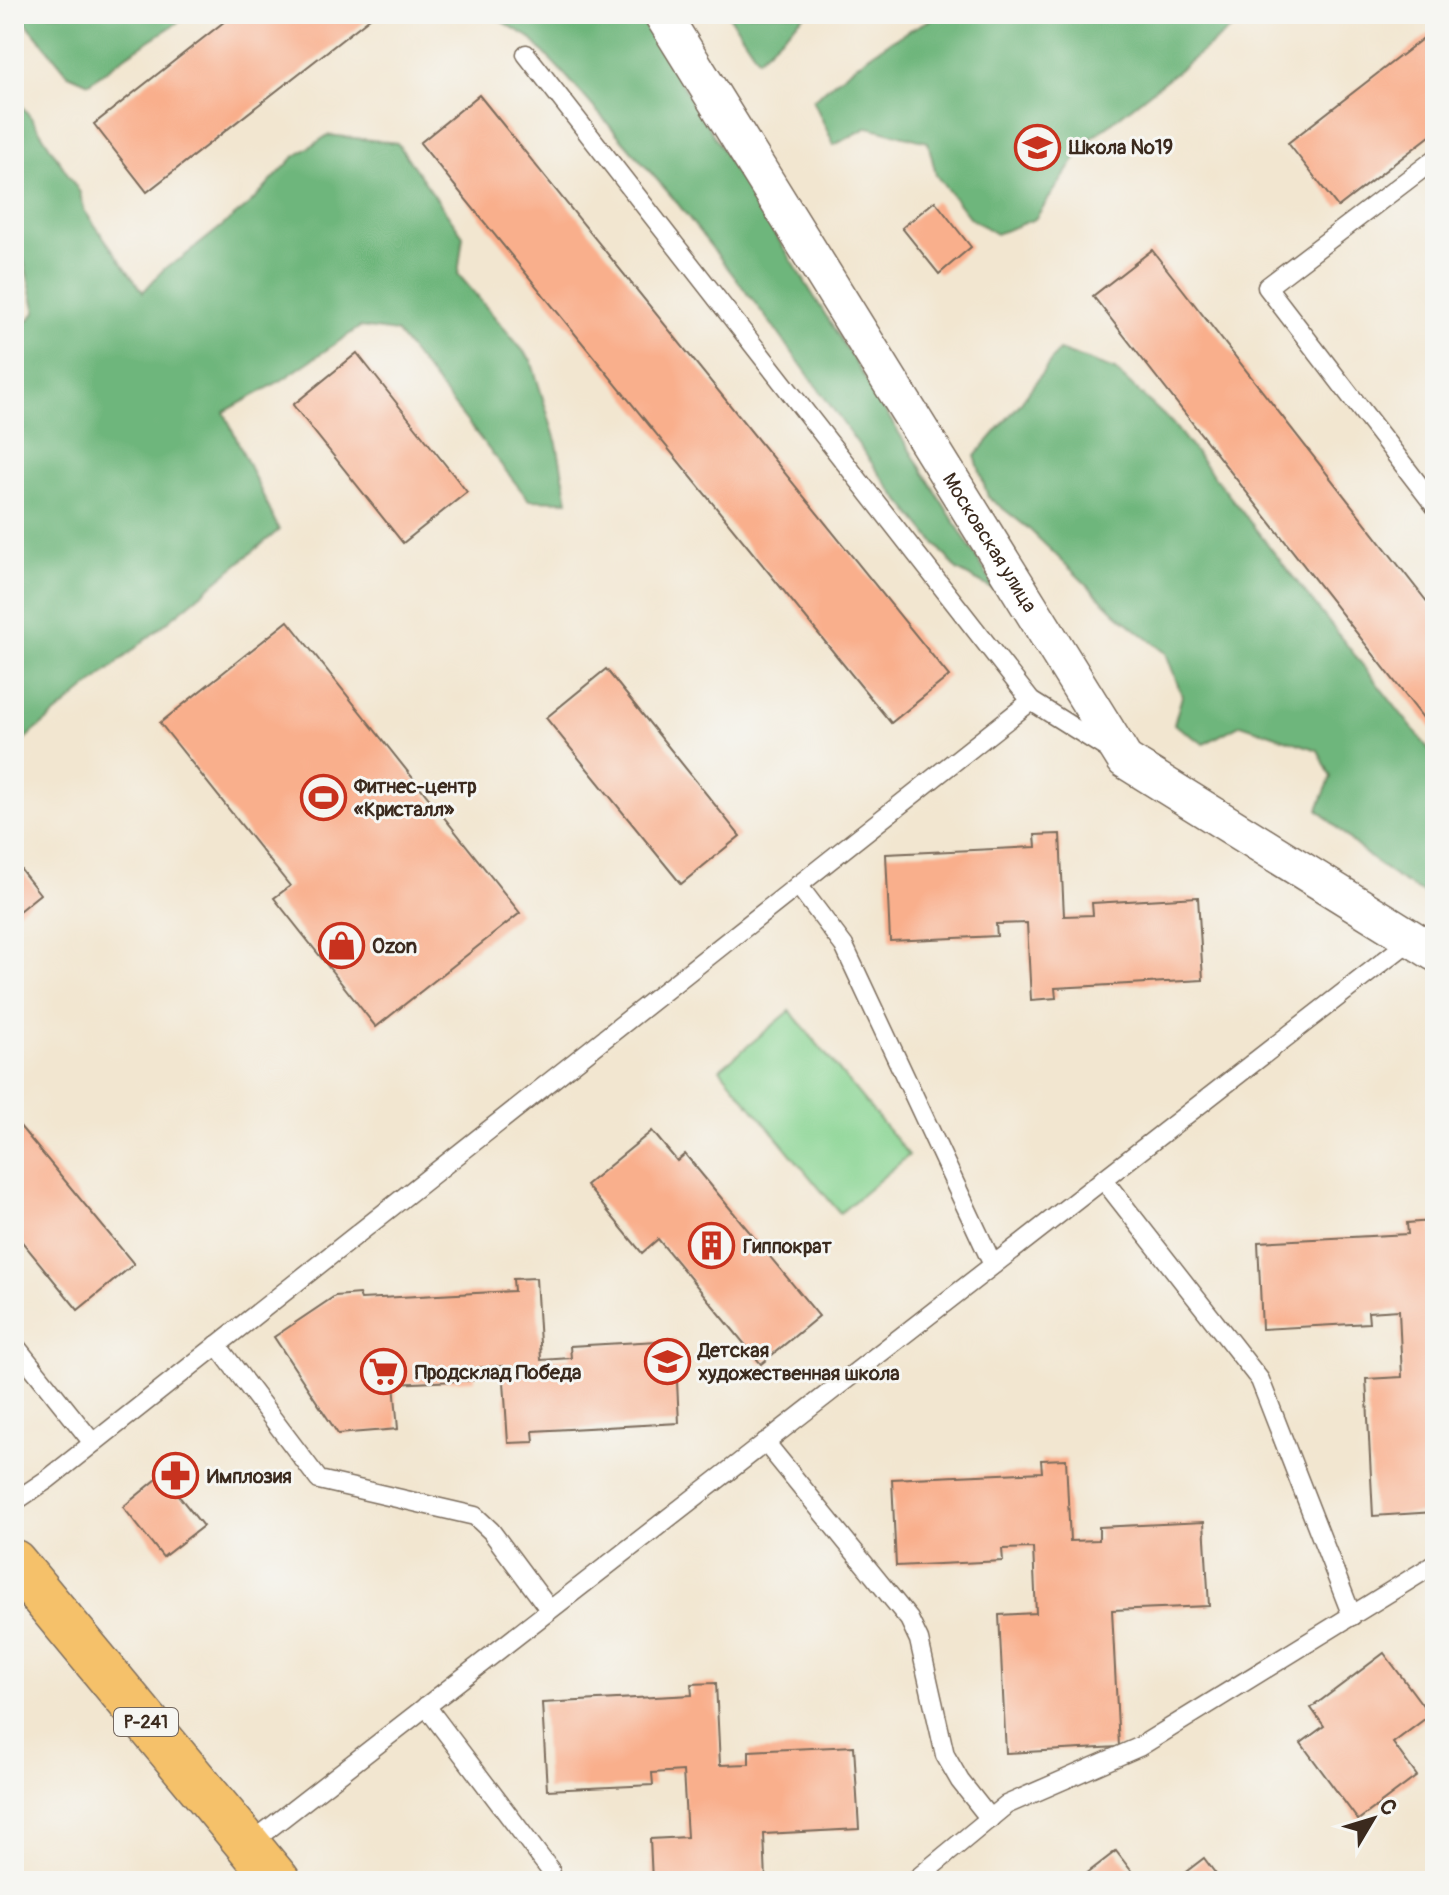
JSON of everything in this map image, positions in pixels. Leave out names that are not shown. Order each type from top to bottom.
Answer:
[{"type":"highway","name":"Р-241","points":[[14,1562],[278,1881]]},
{"type":"street","name":"Московская улица","points":[[662,14],[1125,760],[1423,946]]},
{"type":"lane","points":[[526,54],[1031,701],[1125,760]]},
{"type":"lane","points":[[1435,159],[1267,287],[1435,506]]},
{"type":"lane","points":[[14,1502],[93,1443],[1031,701]]},
{"type":"lane","points":[[798,885],[844,946],[993,1265]]},
{"type":"lane","points":[[248,1845],[1103,1179],[1423,946]]},
{"type":"lane","points":[[1103,1179],[1260,1380],[1352,1616]]},
{"type":"lane","points":[[14,1344],[93,1443]]},
{"type":"lane","points":[[217,1345],[319,1480],[475,1516],[491,1531],[549,1609]]},
{"type":"lane","points":[[765,1442],[909,1619],[922,1653],[945,1755],[960,1781],[990,1819]]},
{"type":"lane","points":[[914,1881],[1006,1805],[1139,1747],[1435,1564]]},
{"type":"lane","points":[[426,1706],[550,1870],[553,1881]]},
{"type":"green space","points":[[19,14],[191,14],[89,83],[68,74]]},
{"type":"green space","points":[[488,14],[638,14],[998,592],[957,570],[889,487],[776,330],[674,199],[568,78],[529,37]]},
{"type":"green space","points":[[728,14],[806,14],[758,59]]},
{"type":"green space","name":"Школа №19","points":[[944,14],[1250,14],[1088,141],[1035,219],[996,234],[970,218],[936,175],[928,142],[868,127],[834,145],[813,100],[875,51]]},
{"type":"green space","points":[[14,96],[80,193],[84,210],[143,292],[164,269],[251,203],[293,158],[328,135],[397,143],[463,236],[458,274],[531,360],[557,444],[568,501],[529,500],[396,332],[360,327],[282,380],[224,412],[279,530],[14,748],[14,335],[36,312],[22,253],[14,242]]},
{"type":"green space","points":[[1059,350],[1115,370],[1172,423],[1435,757],[1435,898],[1387,871],[1318,809],[1331,777],[1318,750],[1241,724],[1204,744],[1174,724],[1182,696],[1166,653],[1118,615],[1028,528],[988,497],[975,456],[1019,405]]},
{"type":"green space","points":[[790,1011],[909,1155],[840,1213],[720,1069]]},
{"type":"building","points":[[234,14],[375,14],[147,192],[94,124]]},
{"type":"building","points":[[1435,29],[1435,132],[1338,207],[1288,143]]},
{"type":"building","points":[[479,95],[949,676],[891,723],[420,143]]},
{"type":"building","points":[[935,201],[971,247],[939,274],[902,228]]},
{"type":"building","points":[[1152,250],[1435,612],[1435,733],[1093,296]]},
{"type":"building","points":[[357,353],[467,492],[403,543],[293,405]]},
{"type":"building","points":[[288,621],[520,913],[376,1027],[274,898],[290,886],[160,723]]},
{"type":"building","points":[[606,669],[740,836],[681,884],[546,718]]},
{"type":"building","points":[[1060,834],[1064,916],[1093,915],[1092,903],[1198,897],[1203,980],[1055,988],[1056,998],[1031,1000],[1027,923],[996,924],[997,936],[890,941],[886,854],[1036,847],[1035,835]]},
{"type":"building","points":[[14,861],[40,894],[14,915]]},
{"type":"building","points":[[14,1119],[134,1264],[78,1310],[14,1232]]},
{"type":"building","name":"Гиппократ","points":[[652,1131],[677,1161],[685,1154],[819,1316],[761,1364],[658,1239],[642,1253],[586,1185]]},
{"type":"building","points":[[1432,1221],[1435,1512],[1373,1516],[1366,1379],[1402,1377],[1399,1310],[1368,1312],[1369,1323],[1262,1329],[1258,1242],[1408,1234],[1407,1223]]},
{"type":"building","points":[[536,1278],[541,1360],[571,1358],[570,1346],[675,1340],[679,1423],[533,1431],[534,1442],[508,1443],[503,1366],[475,1368],[475,1380],[394,1384],[398,1429],[338,1434],[274,1337],[335,1296],[359,1294],[361,1299],[514,1291],[513,1279]]},
{"type":"building","points":[[1066,1459],[1070,1541],[1099,1540],[1099,1527],[1204,1522],[1209,1606],[1112,1610],[1119,1747],[1006,1753],[999,1615],[1036,1613],[1033,1548],[1002,1549],[1003,1561],[896,1566],[892,1479],[1042,1472],[1041,1460]]},
{"type":"building","points":[[162,1475],[203,1526],[163,1557],[123,1507]]},
{"type":"building","points":[[1384,1653],[1430,1715],[1393,1743],[1417,1776],[1358,1820],[1301,1743],[1324,1726],[1311,1708]]},
{"type":"building","points":[[716,1683],[720,1765],[749,1764],[749,1751],[854,1746],[859,1829],[764,1834],[766,1881],[652,1881],[650,1839],[687,1837],[683,1771],[652,1773],[653,1785],[547,1790],[542,1703],[692,1695],[691,1684]]},
{"type":"building","points":[[1116,1851],[1139,1881],[1077,1881]]},
{"type":"building","points":[[1204,1858],[1221,1881],[1174,1881]]},
{"type":"place","name":"Школа №19","points":[[1038,147]]},
{"type":"place","name":"Фитнес-центр «Кристалл»","points":[[323,797]]},
{"type":"place","name":"Ozon","points":[[341,946]]},
{"type":"place","name":"Гиппократ","points":[[712,1246]]},
{"type":"place","name":"Детская художественная школа","points":[[667,1362]]},
{"type":"place","name":"Продсклад Победа","points":[[384,1372]]},
{"type":"place","name":"Имплозия","points":[[176,1476]]}]
